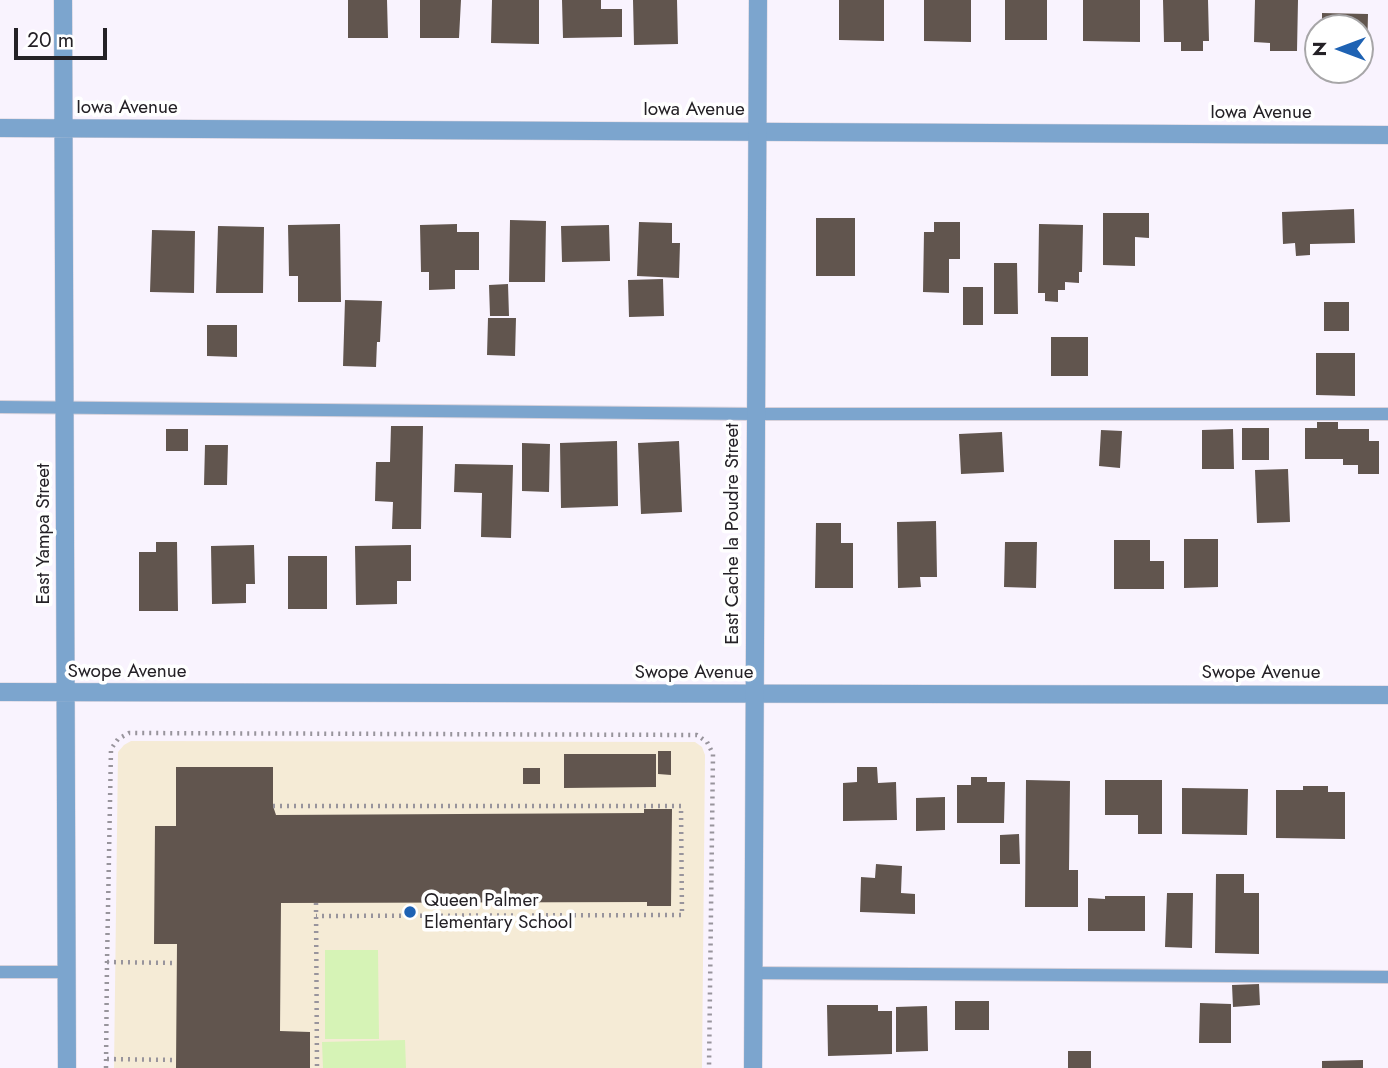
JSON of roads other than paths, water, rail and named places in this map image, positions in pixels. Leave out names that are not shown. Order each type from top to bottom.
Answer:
[{"type":"street","name":"East Yampa Street","points":[[63,0],[67,1068]]},
{"type":"street","name":"East Cache la Poudre Street","points":[[753,1068],[758,0]]},
{"type":"street","name":"Iowa Avenue","points":[[0,128],[1388,135]]},
{"type":"street","name":"Swope Avenue","points":[[0,692],[1388,695]]},
{"type":"lane","points":[[0,407],[755,414],[1388,414]]},
{"type":"lane","points":[[0,972],[66,972]]},
{"type":"lane","points":[[754,974],[1388,977]]},
{"type":"place","name":"Queen Palmer Elementary School","points":[[410,912]]}]
